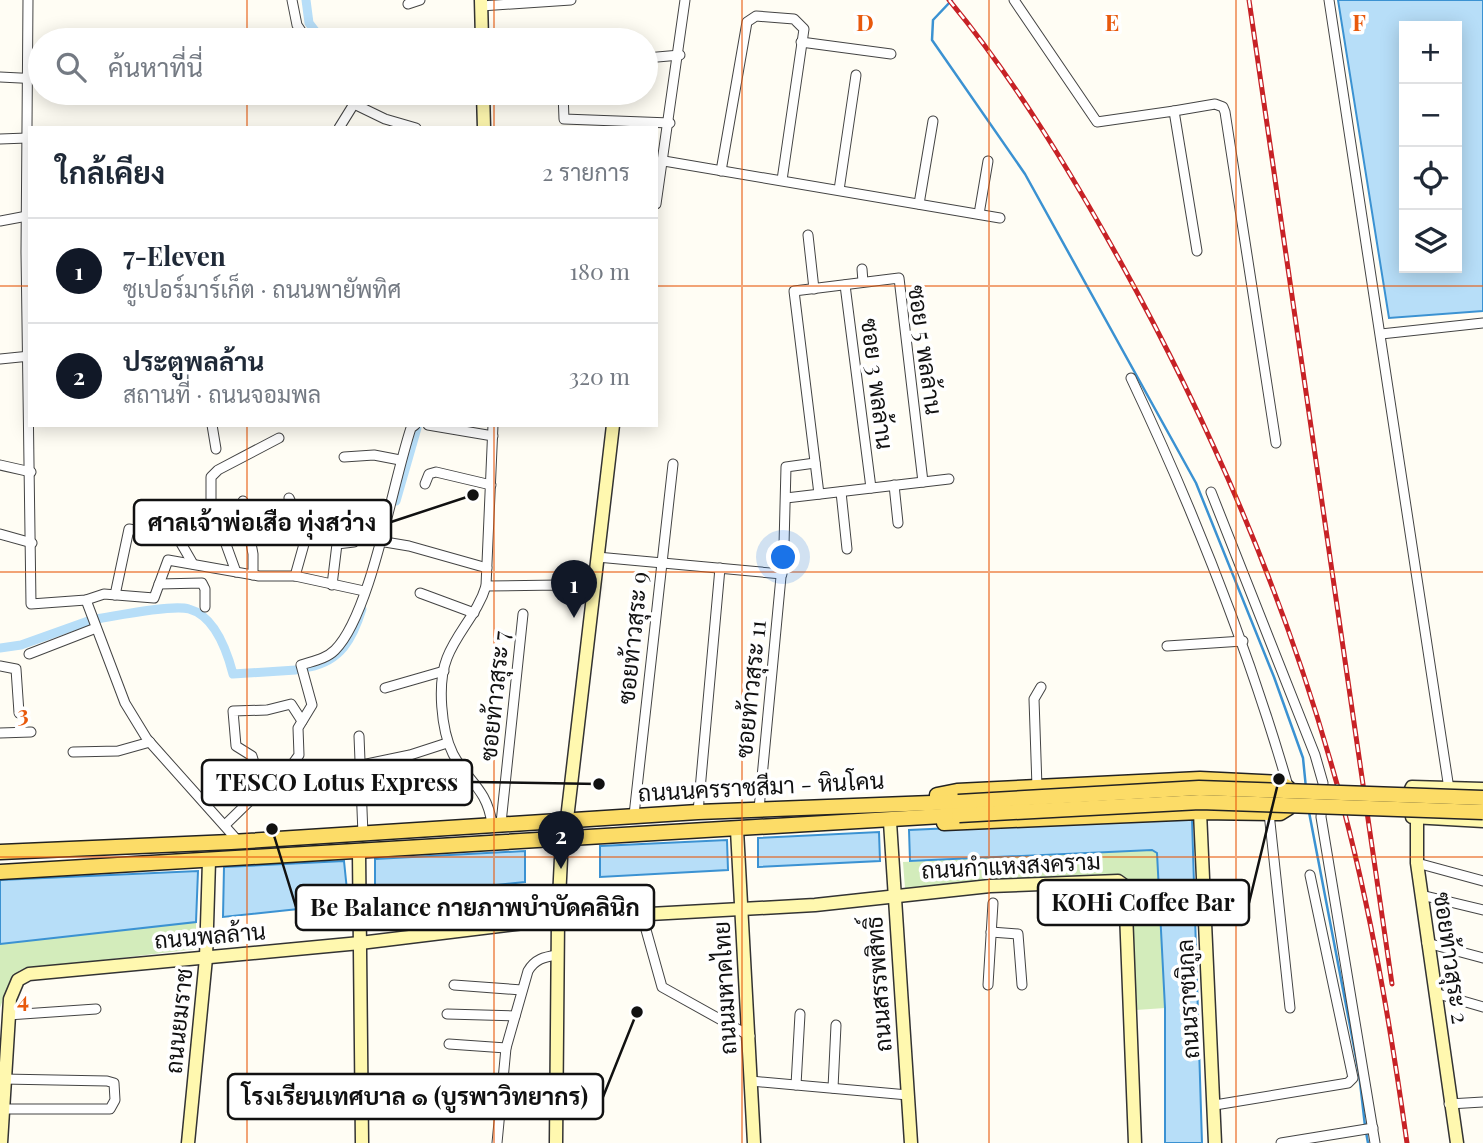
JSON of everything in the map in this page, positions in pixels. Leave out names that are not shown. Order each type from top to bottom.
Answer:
[{"type":"main road","points":[[0,872],[897,821],[960,824],[1200,811],[1280,813],[1288,808],[1292,798],[1288,788],[1281,783],[1200,779],[957,791],[901,803]]},
{"type":"main road","name":"ถนนนครราชสีมา - หินโคน","points":[[0,852],[209,843],[759,809],[901,803],[958,808],[1199,788],[1483,798]]},
{"type":"main road","points":[[897,821],[958,808],[1200,802],[1483,812]]},
{"type":"main road","points":[[562,838],[567,819]]},
{"type":"main road","points":[[359,853],[361,834]]},
{"type":"main road","points":[[209,843],[209,861]]},
{"type":"street","points":[[0,359],[28,356],[28,0]]},
{"type":"street","points":[[292,0],[300,28]]},
{"type":"street","points":[[408,4],[420,0]]},
{"type":"street","points":[[482,28],[481,3],[571,0]]},
{"type":"street","points":[[658,193],[680,55],[685,0]]},
{"type":"street","points":[[1014,0],[1097,122],[1215,104],[1223,107],[1276,443]]},
{"type":"street","points":[[1329,0],[1449,789],[1451,804],[1449,813],[1443,820]]},
{"type":"street","points":[[721,171],[747,22],[756,16],[794,19],[804,29],[782,180]]},
{"type":"street","points":[[801,42],[891,54]]},
{"type":"street","points":[[658,57],[680,55]]},
{"type":"street","points":[[839,190],[856,75]]},
{"type":"street","points":[[0,77],[28,79]]},
{"type":"street","points":[[340,126],[350,105]]},
{"type":"street","points":[[364,105],[384,120],[408,126]]},
{"type":"street","points":[[483,105],[484,126]]},
{"type":"street","points":[[563,105],[564,123],[670,123]]},
{"type":"street","points":[[1174,111],[1197,251]]},
{"type":"street","points":[[919,204],[933,121]]},
{"type":"street","points":[[0,139],[27,138]]},
{"type":"street","points":[[664,161],[1000,218]]},
{"type":"street","points":[[979,214],[988,161]]},
{"type":"street","points":[[0,221],[27,216]]},
{"type":"street","points":[[808,235],[814,289],[794,291],[819,494]]},
{"type":"street","points":[[862,269],[863,282]]},
{"type":"street","name":"ซอย 5 พลล้าน","points":[[814,289],[899,278],[923,482]]},
{"type":"street","name":"ซอย 3 พลล้าน","points":[[845,285],[870,488]]},
{"type":"street","points":[[1381,334],[1483,323]]},
{"type":"street","points":[[1131,378],[1181,484],[1243,641],[1288,788]]},
{"type":"street","points":[[30,427],[31,604],[86,600],[104,594],[154,598],[168,560],[253,575],[295,576],[364,591]]},
{"type":"street","points":[[212,427],[216,449]]},
{"type":"street","points":[[225,825],[262,789],[289,769],[299,755],[298,728],[312,705],[301,665],[335,651],[352,627],[379,541],[400,460],[412,427]]},
{"type":"street","points":[[440,427],[492,436]]},
{"type":"street","points":[[493,427],[486,586],[447,658],[444,671],[447,743],[458,764],[473,778],[497,824]]},
{"type":"street","points":[[567,819],[612,427]]},
{"type":"street","points":[[236,572],[211,503],[211,477],[218,470],[279,438]]},
{"type":"street","points":[[344,457],[370,455],[400,460]]},
{"type":"street","name":"ซอยท้าวสุระ 11","points":[[759,809],[782,574],[786,467],[815,463]]},
{"type":"street","name":"ซอยท้าวสุระ 9","points":[[634,815],[673,464]]},
{"type":"street","points":[[0,465],[31,472]]},
{"type":"street","points":[[425,484],[429,474],[436,472],[491,485]]},
{"type":"street","points":[[786,498],[949,480]]},
{"type":"street","points":[[894,485],[898,523]]},
{"type":"street","points":[[841,492],[847,549]]},
{"type":"street","points":[[1211,492],[1315,755],[1323,783],[1321,817],[1329,920],[1351,1081],[1214,1105]]},
{"type":"street","points":[[289,498],[306,537],[295,576]]},
{"type":"street","points":[[243,501],[253,554],[253,575]]},
{"type":"street","points":[[115,595],[129,529],[179,538],[193,564]]},
{"type":"street","points":[[0,534],[32,542]]},
{"type":"street","points":[[379,541],[409,546],[487,568]]},
{"type":"street","points":[[332,585],[337,545],[354,542]]},
{"type":"street","points":[[597,557],[782,574]]},
{"type":"street","points":[[698,812],[720,568]]},
{"type":"street","points":[[159,584],[202,583],[205,589],[205,607]]},
{"type":"street","points":[[486,586],[559,585],[594,589]]},
{"type":"street","points":[[420,593],[474,612]]},
{"type":"street","points":[[86,600],[125,703],[150,742],[238,841]]},
{"type":"street","name":"ซอยท้าวสุระ 7","points":[[497,824],[523,614]]},
{"type":"street","points":[[29,654],[96,628]]},
{"type":"street","points":[[1167,646],[1243,641]]},
{"type":"street","points":[[0,666],[16,669],[19,713]]},
{"type":"street","points":[[385,688],[444,671]]},
{"type":"street","points":[[1037,787],[1034,699],[1041,687]]},
{"type":"street","points":[[262,789],[253,756],[236,746],[233,711],[267,710],[291,704],[302,721]]},
{"type":"street","points":[[0,733],[32,732]]},
{"type":"street","points":[[359,736],[362,765],[361,834]]},
{"type":"street","points":[[73,752],[118,751],[150,742]]},
{"type":"street","points":[[362,765],[401,758],[447,743]]},
{"type":"street","points":[[1483,789],[1412,787],[1405,803],[1407,813],[1417,820],[1483,821]]},
{"type":"street","points":[[1466,820],[1459,804],[1468,789]]},
{"type":"street","name":"ถนนราชนิกูล","points":[[1200,811],[1215,1143]]},
{"type":"street","points":[[1269,813],[1290,1008]]},
{"type":"street","name":"ซอยท้าวสุระ 2","points":[[1417,820],[1417,863],[1457,1143]]},
{"type":"street","name":"ถนนสรรพสิทธิ์","points":[[897,821],[894,895],[911,1143]]},
{"type":"street","name":"ถนนมหาดไทย","points":[[737,830],[754,1143]]},
{"type":"street","points":[[556,1143],[557,955],[562,838]]},
{"type":"street","points":[[359,853],[362,1143]]},
{"type":"street","name":"ถนนยมราช","points":[[188,1143],[206,958],[209,861]]},
{"type":"street","points":[[1417,863],[1483,881]]},
{"type":"street","points":[[1310,875],[1329,920],[1369,1129],[1375,1143]]},
{"type":"street","name":"ถนนกำแหงสงคราม","points":[[894,895],[990,886],[1118,881],[1125,886],[1135,1143]]},
{"type":"street","name":"ถนนพลล้าน","points":[[8,1015],[11,992],[18,980],[29,974],[360,943],[558,919],[641,912],[815,905],[894,895]]},
{"type":"street","points":[[1421,895],[1483,910]]},
{"type":"street","points":[[988,985],[993,903]]},
{"type":"street","points":[[641,912],[662,987],[750,1036]]},
{"type":"street","points":[[991,932],[1018,934],[1022,985]]},
{"type":"street","points":[[1427,943],[1483,958]]},
{"type":"street","points":[[497,1143],[506,1048],[522,990],[533,963],[557,955]]},
{"type":"street","points":[[454,985],[522,990]]},
{"type":"street","points":[[1435,993],[1483,1007]]},
{"type":"street","points":[[1,1143],[8,1015],[96,1009]]},
{"type":"street","points":[[447,1014],[515,1016]]},
{"type":"street","points":[[796,1085],[800,1014]]},
{"type":"street","points":[[833,1088],[836,1025]]},
{"type":"street","points":[[449,1044],[506,1048]]},
{"type":"street","points":[[2,1110],[110,1109],[115,1095],[114,1083],[107,1081],[4,1079]]},
{"type":"street","points":[[751,1081],[908,1095]]},
{"type":"street","points":[[434,1089],[500,1098]]},
{"type":"street","points":[[1450,1104],[1483,1102]]},
{"type":"street","points":[[274,1114],[363,1114]]},
{"type":"street","points":[[1281,1143],[1369,1129]]},
{"type":"green space","points":[[1152,850],[1157,853],[1165,1008],[1136,1010],[1118,879],[905,888],[903,862]]},
{"type":"green space","points":[[196,922],[196,949],[20,970],[10,980],[0,1008],[0,944]]},
{"type":"water","points":[[1338,0],[1483,0],[1483,311],[1389,318]]},
{"type":"water","points":[[1190,817],[1202,1143],[1165,1143],[1165,1008],[1157,853],[1152,850],[910,861],[909,830]]},
{"type":"water","points":[[879,832],[880,861],[758,867],[758,838]]},
{"type":"water","points":[[727,840],[728,870],[600,877],[600,846]]},
{"type":"water","points":[[525,851],[525,882],[375,898],[375,859]]},
{"type":"water","points":[[344,861],[348,900],[345,904],[223,917],[224,867]]},
{"type":"water","points":[[198,871],[196,922],[0,944],[0,880]]},
{"type":"waterway","points":[[306,0],[309,23],[313,28]]},
{"type":"waterway","points":[[952,0],[933,20],[932,40],[1025,174],[1196,483],[1274,677],[1303,758],[1306,788]]},
{"type":"waterway","points":[[396,501],[417,428]]},
{"type":"waterway","points":[[96,619],[157,609],[189,609],[198,613],[213,627],[223,645],[233,674],[296,670]]},
{"type":"waterway","points":[[309,667],[330,659],[344,647],[362,609]]},
{"type":"waterway","points":[[0,648],[21,645],[91,620]]},
{"type":"waterway","points":[[1309,812],[1359,1073],[1365,1126]]},
{"type":"waterway","points":[[1366,1132],[1368,1143]]},
{"type":"railway","points":[[949,0],[997,62],[1040,127],[1120,261],[1183,382],[1240,506],[1289,633],[1344,810],[1385,999],[1407,1143]]},
{"type":"railway","points":[[1249,0],[1392,984]]},
{"type":"place","name":"ศาลเจ้าพ่อเสือ ทุ่งสว่าง","points":[[473,495]]},
{"type":"place","name":"7-Eleven","points":[[574,618]]},
{"type":"place","name":"KOHi Coffee Bar","points":[[1279,779]]},
{"type":"place","name":"TESCO Lotus Express","points":[[599,784]]},
{"type":"place","name":"Be Balance กายภาพบำบัดคลินิก","points":[[272,829]]},
{"type":"place","name":"ประตูพลล้าน","points":[[561,869]]},
{"type":"place","name":"โรงเรียนเทศบาล ๑ (บูรพาวิทยากร)","points":[[637,1012]]}]
